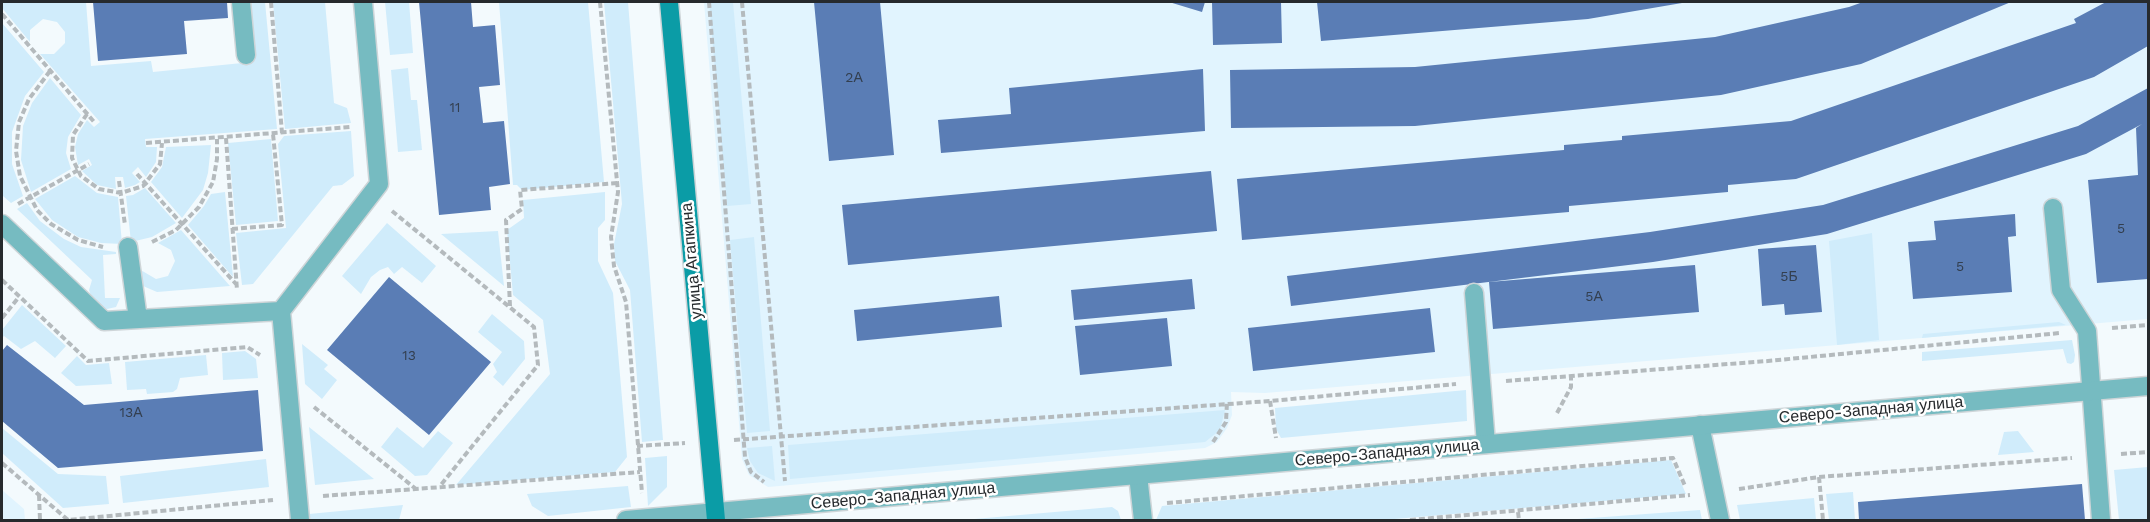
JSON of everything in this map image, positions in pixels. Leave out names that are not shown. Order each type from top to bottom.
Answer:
[{"type":"main road","name":"улица Агапкина","points":[[669,2],[716,516]]},
{"type":"street","points":[[241,2],[246,55]]},
{"type":"street","points":[[300,520],[281,311],[379,184],[363,2]]},
{"type":"street","points":[[2053,208],[2061,290],[2087,331],[2094,456],[2101,520]]},
{"type":"street","points":[[2,224],[104,321],[281,311]]},
{"type":"street","points":[[128,248],[138,320]]},
{"type":"street","points":[[1474,293],[1486,444]]},
{"type":"street","name":"Северо-Западная улица","points":[[635,520],[716,516],[1138,475],[2148,386]]},
{"type":"street","points":[[1700,425],[1720,520]]},
{"type":"street","points":[[1138,475],[1143,520]]},
{"type":"path","points":[[271,2],[282,133]]},
{"type":"path","points":[[600,2],[618,183],[611,237],[614,266],[626,302],[640,472],[635,520]]},
{"type":"path","points":[[709,2],[745,457],[751,472],[758,479],[771,484]]},
{"type":"path","points":[[742,2],[785,483]]},
{"type":"path","points":[[2,14],[95,123]]},
{"type":"path","points":[[50,71],[29,99],[16,134],[17,164],[29,198],[51,224],[78,240],[99,247],[128,248],[161,239],[183,225],[199,207],[213,182],[218,159],[217,139]]},
{"type":"path","points":[[87,114],[76,128],[72,144],[72,158],[77,171],[92,186],[107,192],[132,191],[146,183],[160,164],[162,143]]},
{"type":"path","points":[[146,143],[374,125]]},
{"type":"path","points":[[232,229],[282,225],[273,134]]},
{"type":"path","points":[[137,174],[236,284],[226,138]]},
{"type":"path","points":[[14,207],[89,164]]},
{"type":"path","points":[[119,181],[128,248]]},
{"type":"path","points":[[510,306],[506,220],[522,209],[520,190],[618,183]]},
{"type":"path","points":[[392,211],[534,327],[538,365],[439,487]]},
{"type":"path","points":[[2,280],[88,360],[247,347],[256,351],[262,361]]},
{"type":"path","points":[[2,318],[19,297]]},
{"type":"path","points":[[638,446],[744,440],[1768,361],[2148,325]]},
{"type":"path","points":[[308,402],[416,489]]},
{"type":"path","points":[[1206,445],[1212,443],[1223,430],[1228,413],[1227,402]]},
{"type":"path","points":[[1410,520],[1689,495],[1819,477],[2148,452]]},
{"type":"path","points":[[1161,504],[1673,458],[1689,495]]},
{"type":"path","points":[[2,463],[67,520],[276,500],[275,489]]},
{"type":"path","points":[[298,498],[640,472]]},
{"type":"path","points":[[1819,477],[1823,520]]},
{"type":"path","points":[[778,484],[797,482]]},
{"type":"path","points":[[39,495],[40,520]]},
{"type":"path","points":[[1518,512],[1519,520]]},
{"type":"shaded area","points":[[2,2],[86,2],[91,66],[151,61],[153,72],[252,62],[249,2],[265,2],[277,129],[145,139],[146,147],[157,147],[156,162],[146,177],[138,167],[132,173],[140,182],[135,185],[125,188],[123,177],[115,177],[116,189],[97,185],[82,171],[92,165],[89,159],[78,165],[75,147],[78,134],[87,120],[94,127],[100,122],[40,54],[54,54],[65,43],[65,32],[57,22],[43,19],[30,30],[30,42],[2,8]]},
{"type":"shaded area","points":[[273,2],[325,2],[334,103],[347,108],[351,123],[285,129]]},
{"type":"shaded area","points":[[385,2],[409,2],[413,53],[390,55]]},
{"type":"shaded area","points":[[499,2],[588,2],[604,182],[522,190],[517,185],[513,185]]},
{"type":"shaded area","points":[[604,2],[628,2],[663,440],[642,442],[630,290],[615,261],[614,244],[622,204]]},
{"type":"shaded area","points":[[704,2],[2148,2],[2148,319],[1265,393],[1231,392],[1232,415],[1227,428],[1217,442],[1205,448],[768,487],[749,475],[742,459]]},
{"type":"shaded area","points":[[709,2],[733,2],[751,204],[727,206]]},
{"type":"shaded area","points":[[2,23],[44,72],[25,96],[12,132],[12,164],[23,196],[11,203],[3,196],[2,178]]},
{"type":"shaded area","points":[[408,68],[411,100],[417,100],[422,150],[398,152],[391,70]]},
{"type":"shaded area","points":[[50,78],[81,115],[68,137],[66,153],[71,169],[31,192],[21,160],[23,126],[32,103]]},
{"type":"shaded area","points":[[351,131],[354,176],[342,185],[333,186],[253,284],[242,285],[236,233],[286,228],[278,144],[284,136]]},
{"type":"shaded area","points":[[271,139],[278,221],[236,225],[228,143]]},
{"type":"shaded area","points":[[211,145],[208,173],[203,190],[182,218],[151,182],[162,167],[166,147]]},
{"type":"shaded area","points":[[75,176],[97,193],[118,197],[122,244],[101,243],[78,237],[52,220],[35,199]]},
{"type":"shaded area","points":[[145,188],[176,223],[152,237],[131,242],[126,196]]},
{"type":"shaded area","points":[[225,192],[233,277],[188,225],[211,194]]},
{"type":"shaded area","points":[[605,192],[605,220],[598,228],[598,261],[613,293],[627,457],[615,472],[456,485],[550,374],[543,320],[513,295],[507,230],[524,218],[523,200]]},
{"type":"shaded area","points":[[27,203],[40,221],[64,239],[81,247],[116,252],[116,254],[103,255],[105,298],[120,298],[116,307],[107,309],[100,307],[92,299],[89,290],[92,280],[17,209]]},
{"type":"shaded area","points":[[387,223],[436,266],[422,283],[402,267],[394,274],[388,267],[371,277],[361,294],[342,276]]},
{"type":"shaded area","points":[[181,230],[230,286],[157,292],[143,286],[139,269],[156,279],[168,276],[175,261],[171,250],[158,243]]},
{"type":"shaded area","points":[[498,231],[504,286],[441,234]]},
{"type":"shaded area","points":[[1872,233],[1879,340],[1837,345],[1829,241]]},
{"type":"shaded area","points":[[754,237],[770,431],[747,433],[730,240]]},
{"type":"shaded area","points":[[22,305],[66,346],[55,358],[35,341],[21,349],[4,336],[2,338],[2,330]]},
{"type":"shaded area","points":[[492,314],[524,341],[525,359],[503,386],[493,377],[497,372],[493,364],[502,352],[478,332]]},
{"type":"shaded area","points":[[2059,322],[2066,325],[1922,338],[1923,334]]},
{"type":"shaded area","points":[[2072,340],[2075,355],[2074,362],[2071,364],[2067,363],[2063,349],[1922,361],[1922,352]]},
{"type":"shaded area","points":[[302,344],[328,365],[324,369],[337,380],[322,399],[305,384]]},
{"type":"shaded area","points":[[245,351],[256,359],[258,378],[223,380],[222,353]]},
{"type":"shaded area","points":[[206,355],[208,375],[180,378],[177,389],[173,392],[147,394],[146,389],[127,390],[125,362]]},
{"type":"shaded area","points":[[77,356],[86,365],[109,363],[112,384],[76,386],[61,373]]},
{"type":"shaded area","points":[[1466,390],[1467,421],[1281,438],[1276,429],[1275,408]]},
{"type":"shaded area","points":[[1225,410],[1220,430],[1205,442],[790,479],[788,445]]},
{"type":"shaded area","points":[[309,427],[374,479],[315,485]]},
{"type":"shaded area","points":[[397,427],[423,448],[438,431],[453,443],[427,475],[415,476],[381,447]]},
{"type":"shaded area","points":[[2,428],[58,474],[106,476],[109,504],[63,508],[2,453]]},
{"type":"shaded area","points":[[2018,431],[2034,452],[1998,455],[2004,432]]},
{"type":"shaded area","points":[[772,446],[775,481],[758,473],[750,461],[747,448]]},
{"type":"shaded area","points":[[667,456],[667,487],[648,506],[645,458]]},
{"type":"shaded area","points":[[266,459],[269,487],[123,503],[120,476]]},
{"type":"shaded area","points":[[1671,460],[1686,494],[1383,520],[1156,520],[1162,506]]},
{"type":"shaded area","points":[[2148,467],[2148,520],[2119,520],[2114,470]]},
{"type":"shaded area","points":[[628,486],[631,507],[548,516],[532,506],[527,494]]},
{"type":"shaded area","points":[[2,490],[24,509],[25,520],[2,520]]},
{"type":"shaded area","points":[[1853,492],[1855,520],[1829,520],[1826,494]]},
{"type":"shaded area","points":[[1814,498],[1816,520],[1740,520],[1737,505]]},
{"type":"shaded area","points":[[403,505],[399,520],[311,520],[309,514]]},
{"type":"shaded area","points":[[1112,507],[1118,511],[1121,520],[963,520]]},
{"type":"shaded area","points":[[1700,510],[1702,520],[1564,520]]},
{"type":"building","points":[[93,2],[227,2],[228,18],[184,21],[187,54],[98,61]]},
{"type":"building","points":[[419,2],[471,2],[473,27],[495,25],[500,85],[479,87],[483,123],[504,121],[510,184],[489,187],[491,210],[439,215]]},
{"type":"building","points":[[814,2],[880,2],[894,155],[829,161]]},
{"type":"building","points":[[1169,2],[1205,2],[1202,12]]},
{"type":"building","points":[[1212,2],[1281,2],[1282,43],[1213,45]]},
{"type":"building","points":[[1317,2],[1682,3],[1588,19],[1321,41]]},
{"type":"building","points":[[1863,2],[2011,2],[1861,64],[1721,95],[1415,126],[1231,128],[1230,70],[1415,67],[1715,37]]},
{"type":"building","points":[[2106,2],[2148,2],[2148,46],[2094,77],[1796,179],[1728,185],[1728,192],[1569,206],[1569,212],[1242,240],[1237,179],[1564,150],[1564,145],[1622,140],[1622,136],[1791,121],[2076,23],[2074,19]]},
{"type":"building","points":[[1203,69],[1205,131],[941,153],[938,120],[1011,114],[1009,88]]},
{"type":"building","points":[[2148,88],[2148,279],[2097,283],[2088,180],[2138,175],[2136,128],[2142,124],[2086,154],[1827,234],[1653,262],[1291,306],[1287,276],[1650,232],[1823,205],[2078,126]]},
{"type":"building","points":[[1211,171],[1217,231],[848,265],[842,205]]},
{"type":"building","points":[[2015,214],[2016,236],[2008,237],[2012,292],[1913,299],[1908,242],[1936,240],[1934,221]]},
{"type":"building","points":[[1816,245],[1822,312],[1785,315],[1784,304],[1762,306],[1758,249]]},
{"type":"building","points":[[1695,265],[1699,312],[1493,329],[1489,282]]},
{"type":"building","points":[[389,277],[491,362],[429,435],[327,350]]},
{"type":"building","points":[[1192,279],[1195,309],[1074,320],[1071,290]]},
{"type":"building","points":[[999,296],[1002,327],[857,341],[854,310]]},
{"type":"building","points":[[1430,308],[1435,352],[1253,371],[1248,328]]},
{"type":"building","points":[[1167,318],[1172,366],[1080,375],[1075,326]]},
{"type":"building","points":[[7,345],[84,405],[258,390],[263,451],[58,468],[2,421],[2,351]]},
{"type":"building","points":[[2082,484],[2085,520],[1859,520],[1858,502]]}]
